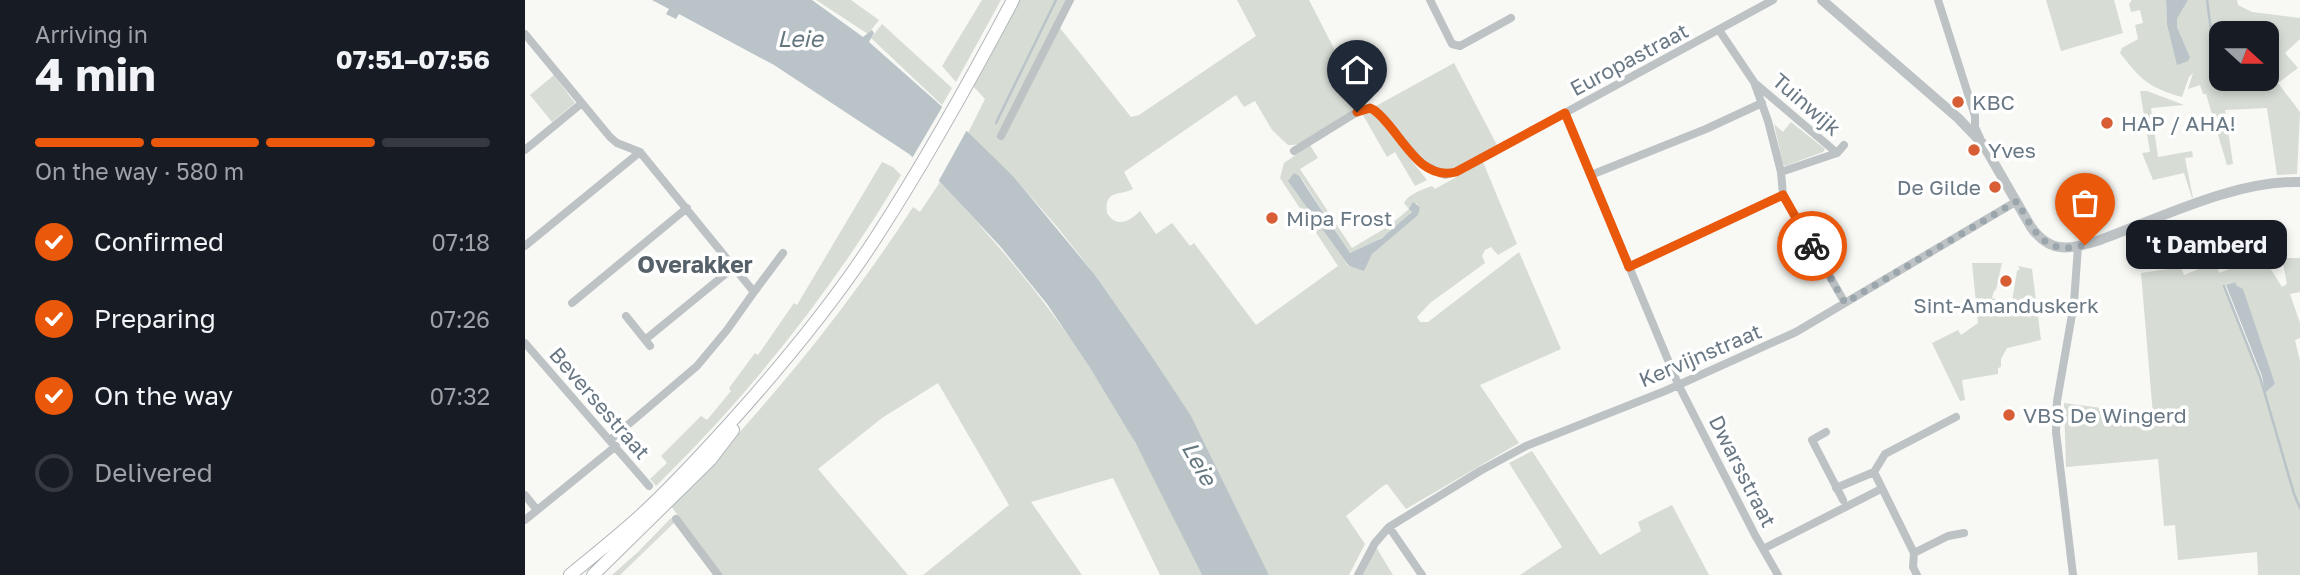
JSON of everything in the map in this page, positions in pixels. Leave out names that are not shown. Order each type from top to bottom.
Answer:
[{"type":"main road","points":[[593,575],[710,460],[847,279],[902,196],[969,83],[1013,0]]},
{"type":"main road","points":[[575,573],[670,488],[772,376]]},
{"type":"main road","points":[[575,573],[640,530]]},
{"type":"street","points":[[1001,136],[1070,0]]},
{"type":"street","points":[[1430,0],[1455,46],[1511,18]]},
{"type":"street","name":"Europastraat","points":[[1294,151],[1357,112],[1370,108],[1379,114],[1422,164],[1445,175],[1456,172],[1773,0]]},
{"type":"street","points":[[1822,0],[1971,125],[2031,227],[2043,241],[2058,247],[2078,246],[2230,191],[2281,181],[2300,182]]},
{"type":"street","points":[[1938,0],[1961,73],[1971,125]]},
{"type":"street","name":"Tuinwijk","points":[[1719,30],[1754,82],[1837,153]]},
{"type":"street","points":[[526,36],[610,137],[617,143],[640,152],[754,292]]},
{"type":"street","name":"Tuinwijk","points":[[1754,82],[1781,172],[1783,195],[1845,303]]},
{"type":"street","points":[[525,150],[582,103]]},
{"type":"street","points":[[1591,175],[1762,103]]},
{"type":"street","name":"Dwarsstraat","points":[[1565,113],[1678,384],[1778,575]]},
{"type":"street","name":"Tuinwijk","points":[[1781,172],[1837,153],[1844,145]]},
{"type":"street","points":[[525,246],[640,152]]},
{"type":"street","points":[[1629,267],[1783,195]]},
{"type":"street","name":"Kervijnstraat","points":[[1358,575],[1374,543],[1389,527],[1481,471],[1526,446],[1796,332],[2017,201]]},
{"type":"street","points":[[572,303],[687,208]]},
{"type":"street","points":[[2070,574],[2056,432],[2057,401],[2074,303],[2078,246]]},
{"type":"street","points":[[525,520],[697,366],[783,253]]},
{"type":"street","points":[[626,316],[648,342],[734,267]]},
{"type":"street","name":"Beversestraat","points":[[525,343],[649,486]]},
{"type":"street","points":[[1836,488],[1874,472],[1885,454],[1956,417]]},
{"type":"street","points":[[1826,432],[1812,440],[1843,500]]},
{"type":"street","points":[[1874,472],[1914,553],[1913,567],[1917,575]]},
{"type":"street","points":[[1763,549],[1881,489]]},
{"type":"street","points":[[525,495],[537,510]]},
{"type":"street","points":[[676,519],[718,575]]},
{"type":"street","points":[[1389,527],[1422,575]]},
{"type":"street","points":[[1914,553],[1948,536],[1964,533]]},
{"type":"shaded area","points":[[816,0],[851,0],[879,20],[868,34]]},
{"type":"shaded area","points":[[982,0],[1001,0],[956,82],[942,66]]},
{"type":"shaded area","points":[[1018,0],[1073,0],[1060,28],[1131,117],[1139,115],[1256,36],[1237,0],[1309,0],[1363,105],[1316,136],[1288,145],[1272,130],[1255,101],[1244,107],[1236,95],[1124,172],[1133,189],[1110,197],[1107,213],[1115,221],[1123,222],[1140,211],[1156,234],[1172,223],[1190,246],[1194,243],[1256,325],[1338,266],[1280,178],[1284,163],[1310,145],[1318,158],[1300,169],[1352,248],[1389,226],[1409,209],[1404,203],[1413,194],[1432,186],[1435,189],[1483,162],[1517,244],[1498,255],[1491,247],[1485,250],[1482,256],[1485,263],[1430,303],[1417,317],[1420,322],[1428,322],[1519,252],[1561,349],[1480,385],[1519,443],[1406,509],[1387,484],[1383,486],[1346,516],[1365,544],[1349,575],[1269,575],[1191,417],[1149,352],[1058,228],[1013,176],[968,133],[985,99],[972,85]],"holes":[[[1300,176],[1350,253],[1397,227],[1416,203],[1420,207],[1372,254],[1364,270],[1348,266]]]},
{"type":"shaded area","points":[[2046,0],[2114,0],[2123,33],[2061,51]]},
{"type":"shaded area","points":[[2132,0],[2166,0],[2167,24],[2190,57],[2177,27],[2177,19],[2188,0],[2237,0],[2238,5],[2252,12],[2300,18],[2300,39],[2285,53],[2298,68],[2279,82],[2279,21],[2209,21],[2209,91],[2279,91],[2279,84],[2300,112],[2297,174],[2277,175],[2267,108],[2225,110],[2233,164],[2227,165],[2206,94],[2203,94],[2200,85],[2188,89],[2193,73],[2182,97],[2147,82],[2120,53],[2122,48],[2138,39],[2135,25],[2143,23],[2140,10],[2131,12],[2129,4]]},
{"type":"shaded area","points":[[882,24],[952,88],[942,105],[871,38]]},
{"type":"shaded area","points":[[1454,63],[1498,147],[1464,165],[1442,169],[1420,158],[1376,106]]},
{"type":"shaded area","points":[[554,75],[575,103],[552,122],[530,95]]},
{"type":"shaded area","points":[[2140,91],[2147,91],[2184,105],[2151,108],[2158,157],[2192,151],[2193,157],[2185,158],[2193,198],[2184,173],[2153,180],[2142,153],[2150,152]]},
{"type":"shaded area","points":[[1371,109],[1427,180],[1415,186],[1395,152],[1387,157],[1363,115]]},
{"type":"shaded area","points":[[1791,122],[1825,149],[1785,166],[1774,124],[1783,132]]},
{"type":"shaded area","points":[[882,162],[901,175],[849,257],[792,334],[730,409],[656,486],[650,479],[667,463],[661,456],[701,416],[707,420],[731,391],[729,388],[755,353],[758,355],[794,303],[797,305]]},
{"type":"shaded area","points":[[940,182],[1018,270],[1088,364],[1134,441],[1202,575],[1160,575],[1113,478],[1031,502],[1082,575],[923,575],[1009,505],[938,383],[882,418],[818,469],[908,575],[721,575],[671,506],[769,399],[829,325],[913,207],[920,212]]},
{"type":"shaded area","points":[[2282,258],[2300,258],[2300,292],[2290,294],[2300,323],[2300,338],[2295,340],[2300,361],[2300,575],[2258,575],[2257,552],[2178,560],[2175,525],[2164,526],[2158,459],[2066,467],[2064,403],[2153,415],[2141,273],[2181,267],[2184,275],[2216,262],[2219,273],[2232,268],[2251,269],[2267,263],[2282,287],[2287,284]],"holes":[[[2235,282],[2275,384],[2264,394],[2260,377],[2224,286]]]},
{"type":"shaded area","points":[[1972,263],[2002,263],[1992,298],[2011,307],[2017,271],[2020,269],[2018,266],[2032,269],[2041,340],[2007,348],[1998,374],[1962,380],[1965,400],[1960,401],[1932,343],[1958,330],[1961,335],[1978,323]]},
{"type":"shaded area","points":[[1532,451],[1600,555],[1641,531],[1638,522],[1672,505],[1709,575],[1520,575],[1562,547],[1509,463]]},
{"type":"shaded area","points":[[671,518],[675,522],[620,575],[612,575],[638,552]]},
{"type":"shaded area","points":[[1376,547],[1393,575],[1361,575]]},
{"type":"water","name":"Leie","points":[[652,0],[812,0],[863,37],[872,30],[874,33],[869,42],[938,103],[1013,176],[1095,275],[1191,416],[1269,575],[1202,575],[1135,442],[1089,366],[1047,304],[1000,246],[940,182],[909,154],[774,65],[679,14],[676,19],[666,14],[669,9]]},
{"type":"water","points":[[2166,0],[2188,0],[2177,19],[2177,27],[2190,57],[2188,61],[2177,65],[2167,24]]},
{"type":"water","points":[[1294,173],[1299,176],[1350,253],[1382,238],[1412,212],[1409,209],[1413,202],[1420,207],[1418,215],[1372,254],[1364,271],[1349,266],[1288,181]]},
{"type":"water","points":[[2235,282],[2243,289],[2275,384],[2265,393],[2262,376],[2226,285]]},
{"type":"pier","points":[[944,104],[968,128],[937,184],[911,160]]},
{"type":"waterway","points":[[996,123],[1056,0]]},
{"type":"waterway","points":[[2207,0],[2210,21]]},
{"type":"waterway","points":[[2224,286],[2260,377],[2300,508]]},
{"type":"way so far","points":[[1812,246],[1845,303],[2017,201],[2031,227],[2043,241],[2064,248],[2085,245]]},
{"type":"place","name":"KBC","points":[[1958,102]]},
{"type":"place","name":"HAP / AHA!","points":[[2107,123]]},
{"type":"place","name":"Yves","points":[[1974,150]]},
{"type":"place","name":"De Gilde","points":[[1995,187]]},
{"type":"place","name":"Mipa Frost","points":[[1272,218]]},
{"type":"place","name":"'t Damberd","points":[[2085,245]]},
{"type":"place","name":"Sint-Amanduskerk","points":[[2006,281]]},
{"type":"place","name":"VBS De Wingerd","points":[[2009,415]]},
{"type":"district","name":"Overakker","points":[[695,264]]},
{"type":"route","points":[[1357,112],[1370,108],[1374,110],[1422,164],[1445,175],[1456,172],[1565,113],[1629,267],[1783,195],[1812,246]]}]
